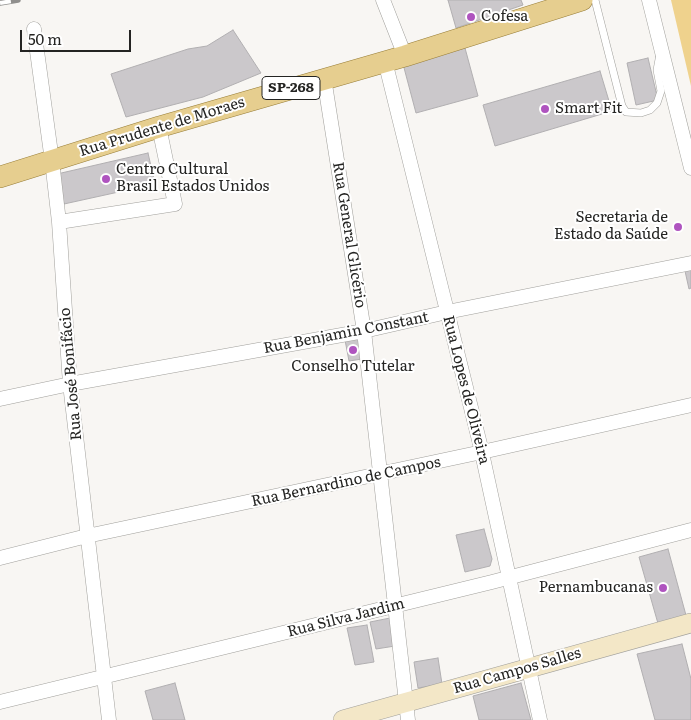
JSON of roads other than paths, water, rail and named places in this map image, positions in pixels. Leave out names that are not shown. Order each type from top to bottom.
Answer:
[{"type":"main road","name":"Rua Prudente de Moraes","points":[[0,177],[159,127],[395,58],[582,0]]},
{"type":"street","name":"Rua Lopes de Oliveira","points":[[382,0],[447,312],[482,452],[540,720]]},
{"type":"street","points":[[650,0],[691,168]]},
{"type":"street","name":"Rua José Bonifácio","points":[[34,29],[59,222],[70,384],[109,720]]},
{"type":"street","name":"Rua General Glicério","points":[[324,78],[364,331],[407,711]]},
{"type":"street","points":[[59,222],[175,204],[159,127]]},
{"type":"street","points":[[682,130],[691,146]]},
{"type":"street","name":"Rua Benjamin Constant","points":[[0,399],[70,384],[364,331],[447,312],[691,263]]},
{"type":"street","name":"Rua Bernardino de Campos","points":[[0,558],[87,536],[381,474],[691,405]]},
{"type":"street","name":"Rua Silva Jardim","points":[[0,702],[509,578],[691,530]]},
{"type":"street","name":"Rua Campos Salles","points":[[342,720],[407,711],[528,668],[691,623]]},
{"type":"lane","points":[[595,0],[622,106],[626,112],[641,114],[650,110],[657,103],[661,90],[657,64],[661,48]]},
{"type":"railway","points":[[0,3],[18,0]]},
{"type":"place","name":"Cofesa","points":[[471,17]]},
{"type":"place","name":"Smart Fit","points":[[545,109]]},
{"type":"place","name":"Centro Cultural Brasil Estados Unidos","points":[[106,179]]},
{"type":"place","name":"Secretaria de Estado da Saúde","points":[[678,227]]},
{"type":"place","name":"Conselho Tutelar","points":[[353,350]]},
{"type":"place","name":"Pernambucanas","points":[[663,588]]}]
